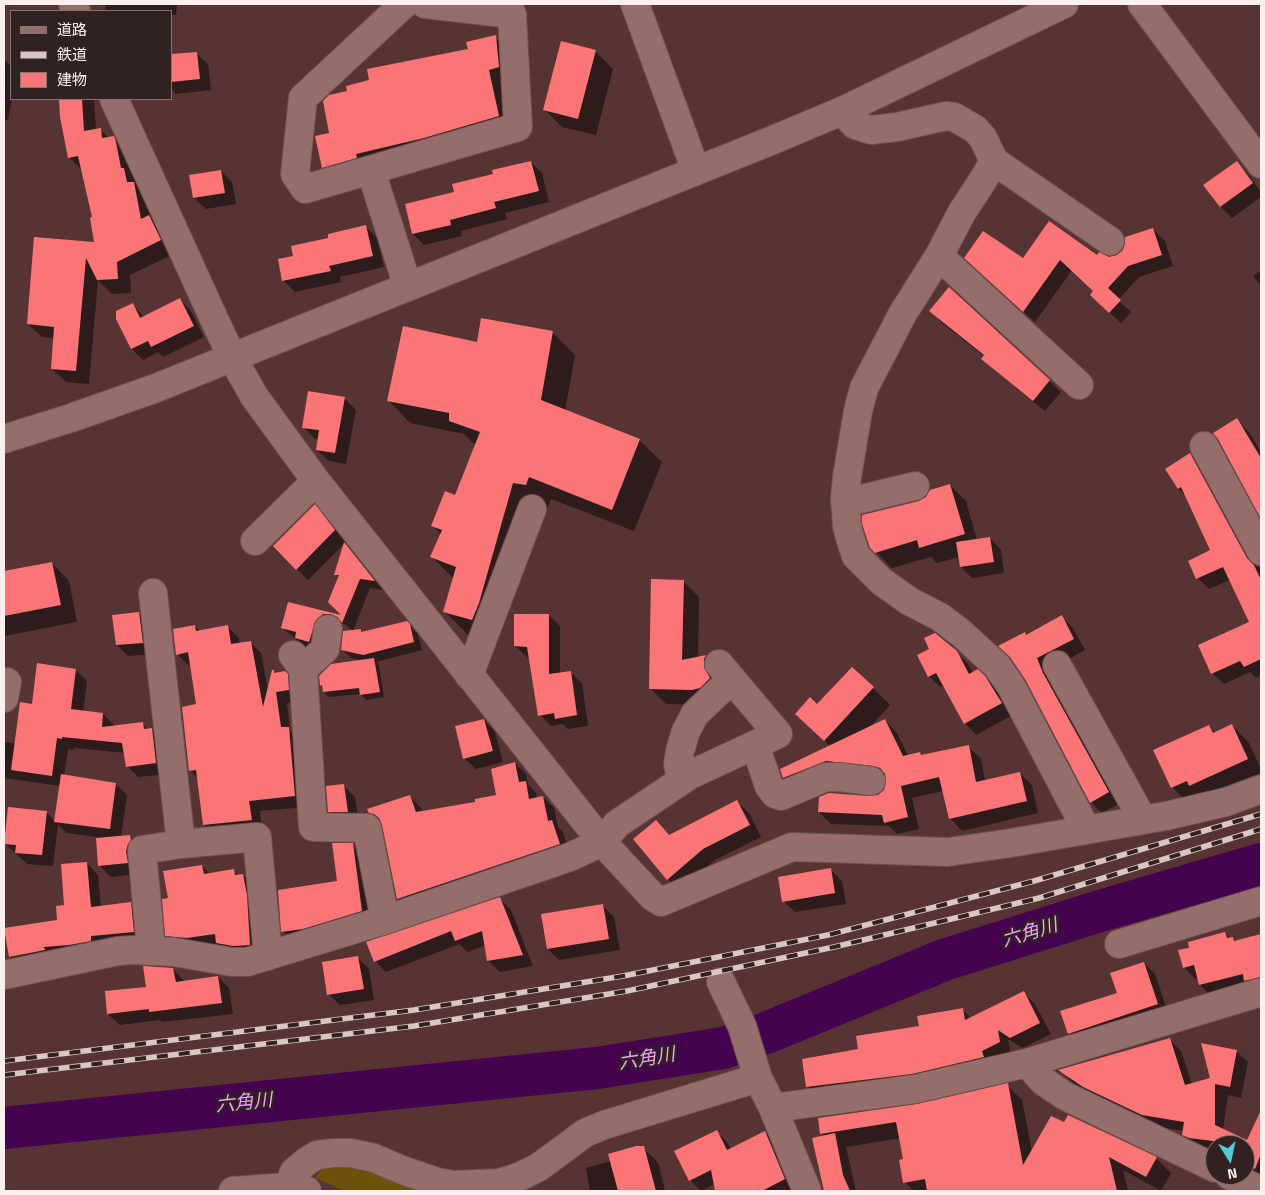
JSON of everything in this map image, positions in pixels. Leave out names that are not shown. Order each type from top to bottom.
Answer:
[{"type":"street","points":[[404,4],[303,98],[294,174],[305,189],[518,127],[512,14],[425,4]]},
{"type":"street","points":[[635,4],[696,171]]},
{"type":"street","points":[[4,439],[46,427],[130,397],[696,171],[842,111],[1064,4]]},
{"type":"street","points":[[1142,4],[1261,164]]},
{"type":"street","points":[[114,100],[232,356],[254,396],[316,482],[602,842],[653,897],[661,902],[792,847],[948,852],[1166,816],[1226,802],[1261,789]]},
{"type":"street","points":[[842,111],[855,125],[871,130],[897,127],[946,116],[954,117],[975,129],[994,161],[1110,241]]},
{"type":"street","points":[[994,161],[962,212],[939,256],[903,313],[864,388],[850,458],[846,503],[847,526],[856,556],[867,568],[881,581],[909,601],[947,622],[987,655],[997,666],[1011,686],[1086,829]]},
{"type":"street","points":[[371,171],[408,286]]},
{"type":"street","points":[[939,256],[1079,384]]},
{"type":"street","points":[[1204,446],[1261,551]]},
{"type":"street","points":[[255,541],[316,482]]},
{"type":"street","points":[[846,503],[914,486]]},
{"type":"street","points":[[469,675],[532,509]]},
{"type":"street","points":[[153,593],[181,844]]},
{"type":"street","points":[[328,629],[325,649],[298,662],[313,827],[367,828],[385,920]]},
{"type":"street","points":[[1057,665],[1143,820]]},
{"type":"street","points":[[4,975],[118,951],[151,950],[232,962],[247,962],[385,920],[570,857],[602,842],[618,824],[690,775],[778,734],[725,672],[695,714],[686,731],[678,764],[681,781]]},
{"type":"street","points":[[755,745],[770,786],[775,794],[781,796],[826,777],[839,776],[870,781]]},
{"type":"street","points":[[151,950],[142,850],[181,844],[257,837],[268,956]]},
{"type":"street","points":[[1119,944],[1261,901]]},
{"type":"street","points":[[721,982],[742,1026],[757,1073],[808,1191]]},
{"type":"street","points":[[773,1108],[915,1089],[1027,1063],[1261,992]]},
{"type":"street","points":[[1027,1063],[1043,1081],[1065,1096],[1205,1163]]},
{"type":"street","points":[[233,1191],[298,1189],[294,1172],[316,1155],[332,1153],[351,1153],[374,1158],[437,1182],[454,1184],[499,1183],[540,1168],[585,1133],[757,1073]]},
{"type":"street","points":[[1248,1185],[1260,1191]]},
{"type":"shaded area","points":[[339,1161],[443,1191],[345,1191],[315,1178],[324,1167]]},
{"type":"building","points":[[496,35],[499,67],[489,70],[499,116],[424,138],[356,154],[357,158],[322,168],[315,136],[329,133],[323,101],[329,95],[347,91],[346,86],[369,80],[367,69],[468,49],[466,42]]},
{"type":"building","points":[[561,41],[596,50],[578,119],[543,110]]},
{"type":"building","points":[[197,52],[200,79],[172,82],[172,54]]},
{"type":"building","points":[[59,100],[82,100],[84,131],[101,128],[102,138],[114,136],[121,168],[124,168],[127,182],[134,182],[141,219],[149,215],[161,240],[117,262],[118,279],[97,280],[86,258],[76,371],[51,369],[54,327],[27,324],[34,237],[94,242],[90,218],[92,217],[78,156],[68,158],[60,117]]},
{"type":"building","points":[[531,161],[539,191],[494,202],[496,208],[450,220],[451,225],[412,234],[405,204],[454,192],[452,184],[493,174],[492,170]]},
{"type":"building","points":[[1237,161],[1253,183],[1220,207],[1203,185]]},
{"type":"building","points":[[221,170],[225,193],[193,198],[189,175]]},
{"type":"building","points":[[1049,221],[1097,255],[1099,252],[1109,257],[1117,255],[1123,250],[1125,237],[1153,228],[1162,255],[1128,266],[1108,288],[1121,300],[1109,313],[1090,295],[1093,291],[1060,260],[1023,312],[964,258],[983,231],[1023,258]]},
{"type":"building","points":[[366,225],[373,256],[329,266],[331,271],[282,281],[278,259],[293,256],[291,246],[328,238],[328,234]]},
{"type":"building","points":[[949,287],[1050,380],[1033,401],[981,359],[984,355],[929,311]]},
{"type":"building","points":[[180,298],[194,326],[151,347],[148,341],[131,349],[116,319],[116,311],[133,303],[140,318]]},
{"type":"building","points":[[481,318],[553,331],[541,400],[640,439],[612,510],[529,477],[526,485],[513,483],[479,603],[472,620],[443,612],[456,567],[430,557],[442,530],[431,526],[445,491],[455,495],[480,432],[449,421],[449,413],[387,401],[403,326],[477,342]]},
{"type":"building","points":[[308,391],[345,397],[335,453],[316,450],[319,430],[302,428]]},
{"type":"building","points":[[1237,418],[1261,458],[1261,519],[1213,433]]},
{"type":"building","points":[[1190,453],[1261,580],[1261,659],[1244,667],[1240,661],[1211,674],[1198,645],[1249,622],[1223,567],[1196,579],[1188,561],[1210,550],[1181,487],[1178,489],[1165,469]]},
{"type":"building","points":[[950,484],[965,534],[919,548],[917,540],[875,553],[870,548],[862,524],[862,515],[919,501],[926,497],[930,490]]},
{"type":"building","points":[[315,504],[335,530],[296,570],[273,546]]},
{"type":"building","points":[[990,537],[994,562],[960,567],[956,542]]},
{"type":"building","points":[[344,542],[375,581],[360,579],[342,623],[337,617],[323,614],[316,620],[309,642],[295,638],[296,632],[281,628],[288,602],[341,615],[328,602],[339,575],[334,575]]},
{"type":"building","points":[[52,562],[61,605],[4,616],[4,571]]},
{"type":"building","points":[[651,579],[684,580],[682,660],[706,655],[704,667],[710,678],[700,688],[692,690],[649,689]]},
{"type":"building","points":[[139,612],[143,643],[116,645],[112,615]]},
{"type":"building","points":[[514,614],[549,614],[549,674],[571,671],[577,715],[555,719],[554,713],[538,716],[527,647],[514,646]]},
{"type":"building","points":[[1062,615],[1074,639],[1037,658],[1043,673],[1109,792],[1090,803],[1025,679],[1010,657],[998,646],[1025,632],[1026,635]]},
{"type":"building","points":[[407,621],[410,624],[414,642],[363,655],[341,650],[343,631],[361,629],[361,632]]},
{"type":"building","points":[[195,625],[196,631],[228,625],[231,644],[251,641],[263,707],[272,670],[274,670],[274,673],[285,671],[288,674],[289,690],[276,692],[281,727],[289,727],[295,796],[249,801],[252,820],[203,825],[196,770],[189,771],[182,707],[196,704],[188,652],[176,655],[173,629]]},
{"type":"building","points":[[935,633],[957,651],[969,674],[978,669],[985,676],[1002,703],[964,724],[936,673],[928,677],[917,655],[929,649],[924,638]]},
{"type":"building","points":[[374,658],[380,692],[360,695],[359,688],[323,692],[319,676],[331,664]]},
{"type":"building","points":[[37,663],[76,669],[71,709],[103,713],[102,727],[143,722],[144,729],[152,728],[156,763],[126,767],[122,743],[62,737],[62,739],[57,738],[52,776],[11,770],[20,702],[32,704]]},
{"type":"building","points":[[852,667],[874,687],[824,741],[795,714],[810,697],[817,704]]},
{"type":"building","points":[[484,719],[493,751],[463,759],[455,726]]},
{"type":"building","points":[[885,719],[903,756],[920,752],[921,755],[969,745],[976,782],[1020,772],[1027,801],[949,819],[939,777],[901,786],[908,817],[884,823],[882,815],[818,812],[819,797],[829,793],[878,795],[884,790],[886,782],[885,774],[880,768],[826,761],[783,778],[780,769]]},
{"type":"building","points":[[1232,724],[1248,759],[1189,786],[1187,781],[1171,788],[1153,750],[1209,725],[1213,733]]},
{"type":"building","points":[[515,762],[519,782],[526,781],[529,799],[543,796],[548,821],[552,820],[560,844],[397,899],[382,825],[379,818],[369,813],[367,809],[410,795],[416,812],[475,802],[475,799],[496,795],[491,769]]},
{"type":"building","points":[[61,774],[116,783],[110,829],[54,822]]},
{"type":"building","points":[[344,784],[348,812],[328,812],[326,786]]},
{"type":"building","points":[[737,800],[750,825],[703,849],[667,880],[633,839],[656,820],[669,835]]},
{"type":"building","points":[[8,807],[47,811],[42,855],[15,853],[16,845],[4,844]]},
{"type":"building","points":[[130,835],[131,840],[126,851],[128,863],[98,866],[96,838]]},
{"type":"building","points":[[332,843],[353,843],[362,911],[303,929],[281,932],[278,890],[337,881]]},
{"type":"building","points":[[87,862],[91,907],[131,902],[134,932],[91,936],[91,941],[44,947],[45,950],[9,957],[4,928],[57,920],[56,906],[64,905],[61,864]]},
{"type":"building","points":[[202,865],[204,874],[234,869],[235,875],[243,874],[247,895],[250,945],[233,946],[216,943],[215,934],[187,938],[165,936],[162,899],[168,898],[163,871]]},
{"type":"building","points":[[831,868],[835,893],[782,902],[778,877]]},
{"type":"building","points":[[500,897],[523,955],[487,961],[482,931],[455,941],[451,931],[374,962],[366,942]]},
{"type":"building","points":[[603,904],[609,939],[547,949],[541,914]]},
{"type":"building","points":[[1225,932],[1227,938],[1233,937],[1234,941],[1261,934],[1261,977],[1244,981],[1243,974],[1199,985],[1194,965],[1183,968],[1178,950],[1189,948],[1188,942]]},
{"type":"building","points":[[358,956],[364,989],[327,995],[322,962]]},
{"type":"building","points":[[1144,962],[1158,1004],[1068,1034],[1060,1011],[1117,993],[1110,973]]},
{"type":"building","points":[[143,966],[173,968],[176,982],[218,976],[222,1003],[149,1012],[149,1009],[107,1014],[105,991],[146,987]]},
{"type":"building","points":[[1024,991],[1040,1023],[1010,1038],[998,1030],[1000,1042],[982,1051],[984,1057],[912,1074],[806,1087],[802,1059],[858,1049],[856,1036],[919,1026],[917,1016],[963,1008],[965,1020]]},
{"type":"building","points":[[1170,1038],[1185,1085],[1210,1078],[1201,1043],[1237,1050],[1230,1087],[1215,1084],[1215,1125],[1236,1135],[1205,1135],[1205,1140],[1189,1138],[1182,1135],[1184,1122],[1142,1115],[1083,1087],[1058,1070]]},
{"type":"building","points":[[1008,1083],[1023,1165],[1051,1116],[1064,1122],[1068,1115],[1157,1157],[1146,1177],[1109,1157],[1117,1191],[927,1191],[925,1179],[903,1183],[899,1160],[903,1159],[896,1122],[820,1134],[818,1118],[917,1104]]},
{"type":"building","points":[[1261,1110],[1261,1154],[1255,1169],[1255,1135],[1249,1135]]},
{"type":"building","points":[[717,1130],[727,1150],[765,1131],[785,1179],[762,1191],[715,1191],[711,1170],[689,1181],[674,1151]]},
{"type":"building","points":[[835,1133],[843,1175],[850,1191],[824,1191],[812,1138]]},
{"type":"building","points":[[636,1146],[644,1146],[656,1191],[618,1191],[608,1154]]},
{"type":"waterway","name":"六角川","points":[[4,1128],[597,1068],[723,1048],[766,1033],[944,960],[1100,911],[1261,864]]},
{"type":"railway","points":[[4,1061],[414,1010],[623,976],[828,935],[1034,881],[1261,814]]},
{"type":"railway","points":[[4,1075],[414,1026],[627,991],[834,947],[1039,898],[1261,829]]}]
